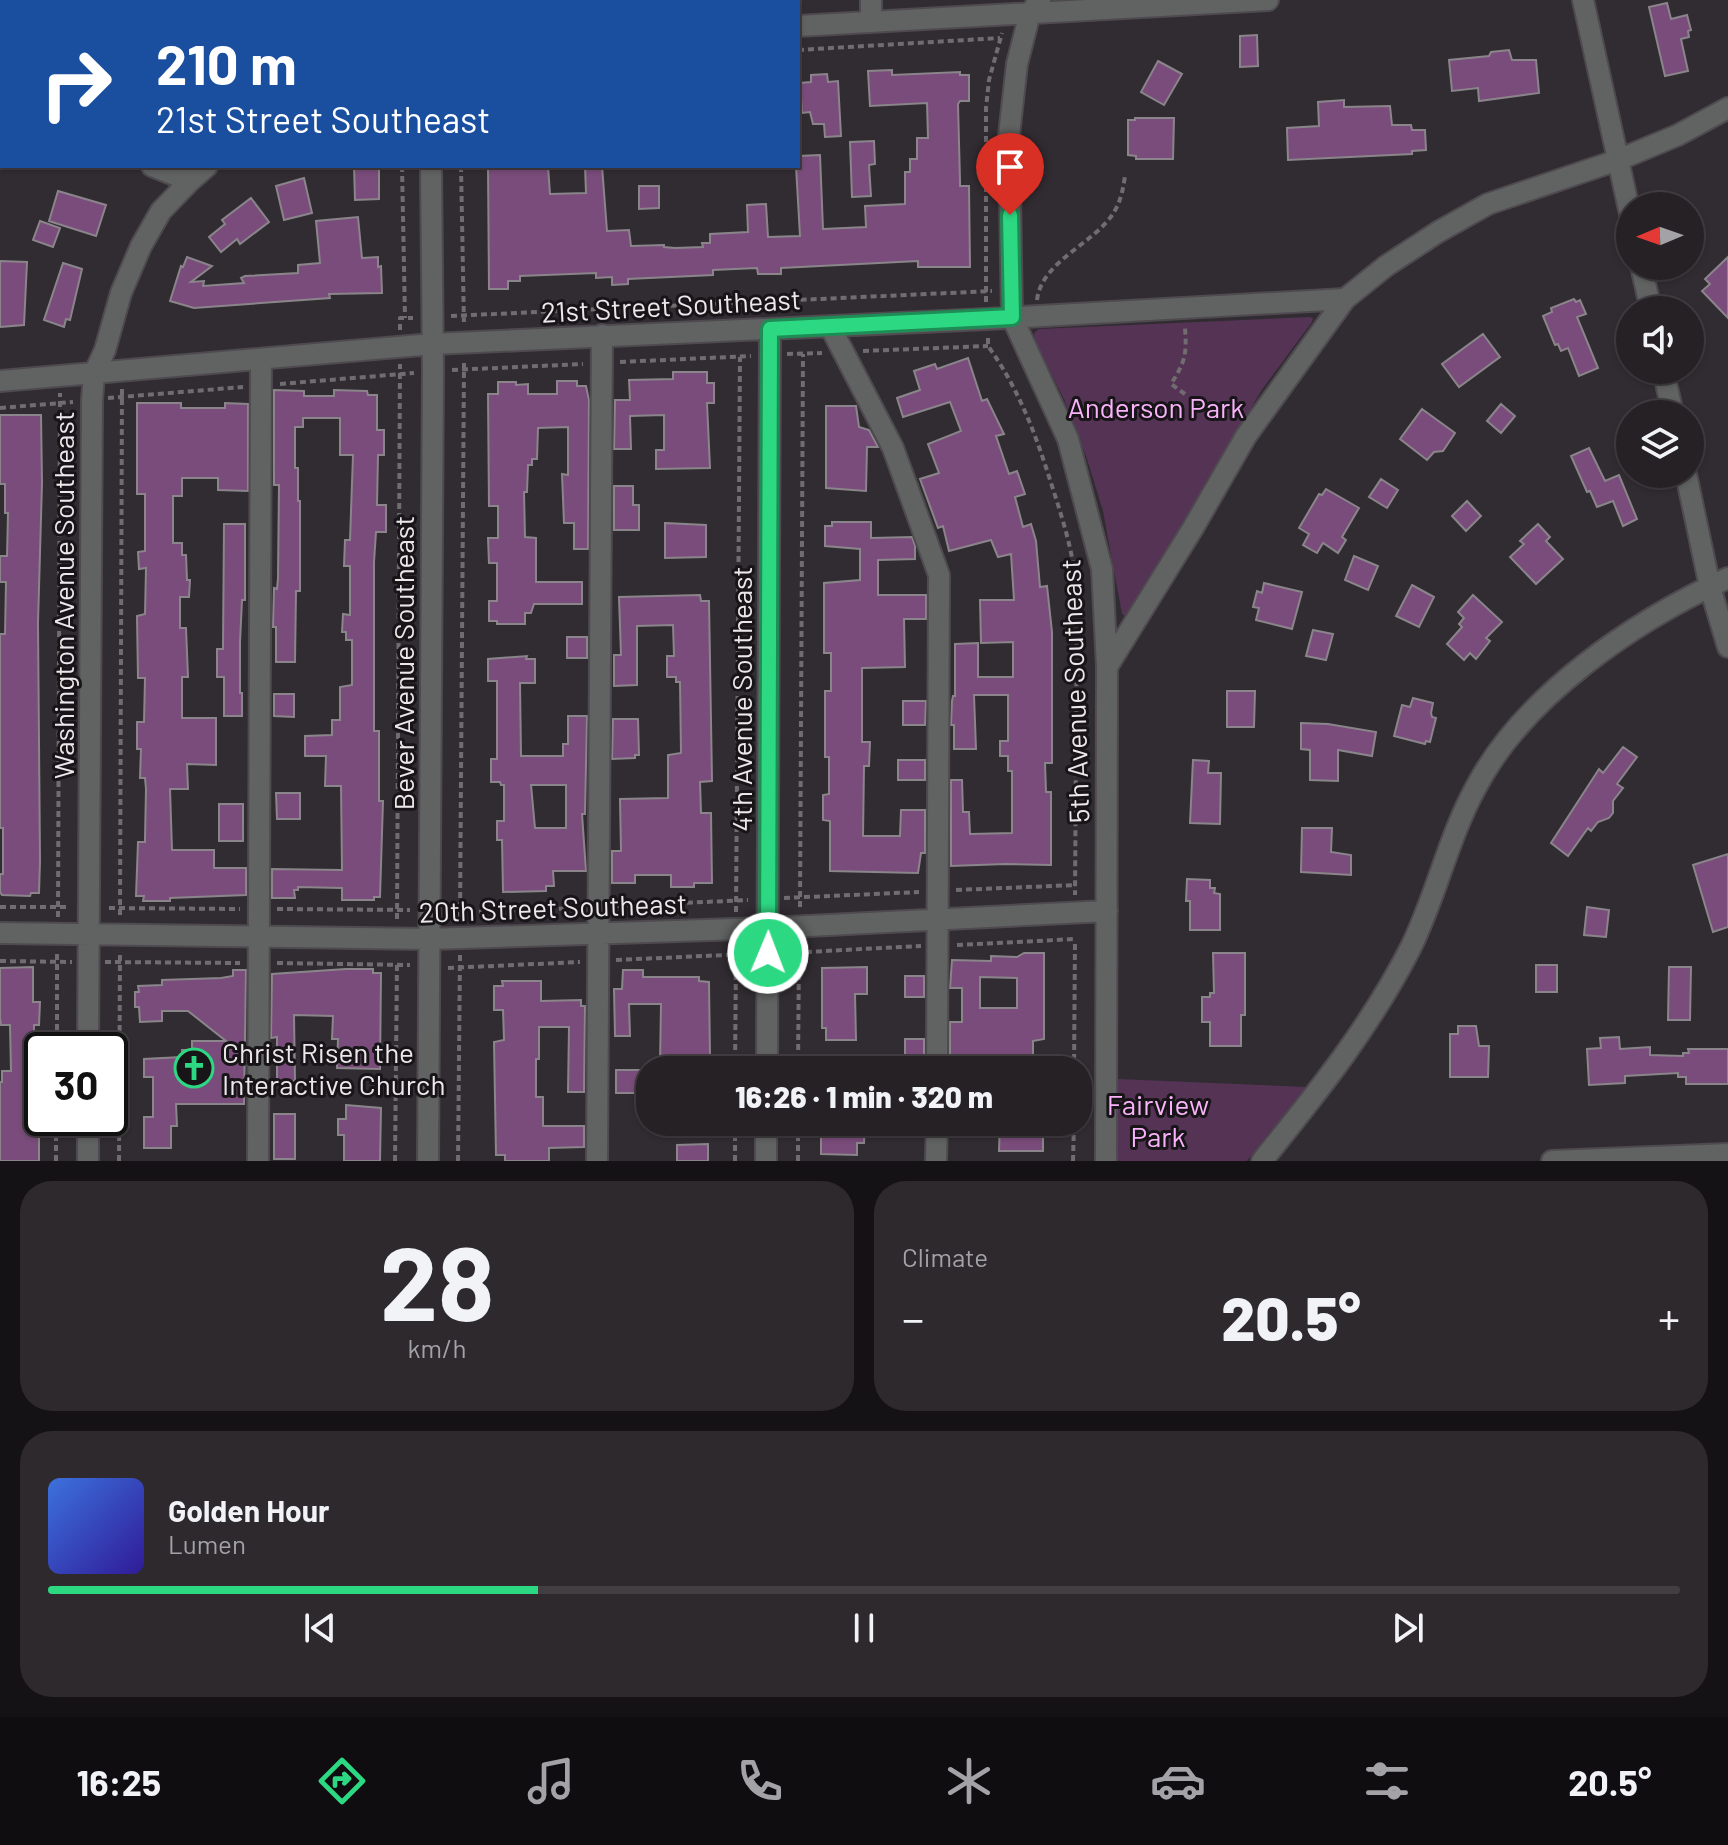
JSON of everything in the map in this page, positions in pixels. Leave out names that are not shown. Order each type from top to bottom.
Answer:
[{"type":"street","points":[[871,0],[871,22]]},
{"type":"street","points":[[800,26],[1035,7],[1268,0]]},
{"type":"street","points":[[1583,0],[1625,192]]},
{"type":"street","name":"5th Avenue Southeast","points":[[1035,7],[1017,64],[1009,135],[1012,317],[1068,439],[1102,569],[1107,667],[1106,1161]]},
{"type":"street","points":[[1107,667],[1246,436],[1345,299],[1386,266],[1488,204],[1618,160],[1678,135],[1728,108]]},
{"type":"street","points":[[163,168],[189,173]]},
{"type":"street","name":"Bever Avenue Southeast","points":[[428,1161],[433,344],[431,168]]},
{"type":"street","name":"Washington Avenue Southeast","points":[[88,1032],[94,374],[105,350],[121,293],[141,246],[161,211],[189,173]]},
{"type":"street","name":"21st Street Southeast","points":[[0,381],[433,344],[1345,299]]},
{"type":"street","points":[[830,326],[893,448],[939,575],[937,1056]]},
{"type":"street","name":"4th Avenue Southeast","points":[[767,1056],[770,329]]},
{"type":"street","points":[[597,1161],[602,335]]},
{"type":"street","points":[[258,1161],[261,359]]},
{"type":"street","points":[[1690,488],[1719,582],[1728,647]]},
{"type":"street","points":[[1262,1161],[1374,1015],[1412,944],[1475,788],[1513,733],[1559,686],[1603,652],[1654,617],[1719,582]]},
{"type":"street","name":"20th Street Southeast","points":[[0,933],[429,939],[768,928],[1107,911]]},
{"type":"street","points":[[88,1136],[88,1161]]},
{"type":"street","points":[[766,1136],[766,1161]]},
{"type":"street","points":[[936,1161],[937,1136]]},
{"type":"street","points":[[1552,1161],[1728,1154]]},
{"type":"path","points":[[986,305],[986,108],[989,80],[1003,29]]},
{"type":"path","points":[[800,50],[1000,38]]},
{"type":"path","points":[[402,168],[405,318]]},
{"type":"path","points":[[461,168],[464,329]]},
{"type":"path","points":[[1036,302],[1042,282],[1114,212],[1125,176]]},
{"type":"path","points":[[451,316],[997,290]]},
{"type":"path","points":[[1184,308],[1187,352],[1184,364],[1171,384],[1185,394]]},
{"type":"path","points":[[400,333],[400,318],[413,318]]},
{"type":"path","points":[[784,355],[988,346],[1024,406],[1063,519],[1077,588],[1075,898]]},
{"type":"path","points":[[800,911],[803,354]]},
{"type":"path","points":[[460,927],[464,356]]},
{"type":"path","points":[[736,915],[740,357]]},
{"type":"path","points":[[397,924],[400,361]]},
{"type":"path","points":[[120,921],[122,385]]},
{"type":"path","points":[[58,920],[60,391]]},
{"type":"path","points":[[0,408],[75,402]]},
{"type":"path","points":[[0,907],[73,907]]},
{"type":"path","points":[[1074,1056],[1075,926]]},
{"type":"path","points":[[798,1056],[799,939]]},
{"type":"path","points":[[735,1056],[736,941]]},
{"type":"path","points":[[57,947],[57,1032]]},
{"type":"path","points":[[119,1161],[120,949]]},
{"type":"path","points":[[395,1161],[397,951]]},
{"type":"path","points":[[458,1161],[460,954]]},
{"type":"path","points":[[0,961],[74,962]]},
{"type":"path","points":[[56,1136],[56,1161]]},
{"type":"path","points":[[735,1136],[735,1161]]},
{"type":"path","points":[[798,1136],[798,1161]]},
{"type":"path","points":[[1073,1161],[1074,1136]]},
{"type":"green space","name":"Anderson Park","points":[[1313,318],[1312,322],[1261,391],[1133,614],[1125,616],[1122,614],[1103,511],[1087,459],[1064,399],[1035,342],[1034,333],[1039,329]]},
{"type":"green space","name":"Fairview Park","points":[[1118,1079],[1306,1087],[1247,1161],[1118,1161]]},
{"type":"building","points":[[1667,3],[1671,19],[1687,15],[1691,30],[1688,31],[1689,37],[1681,39],[1688,71],[1665,76],[1649,7]]},
{"type":"building","points":[[1257,35],[1258,66],[1240,67],[1240,36]]},
{"type":"building","points":[[1509,50],[1512,60],[1536,60],[1539,93],[1479,101],[1478,88],[1452,91],[1449,60],[1489,56],[1491,52]]},
{"type":"building","points":[[1158,61],[1182,74],[1164,105],[1141,92]]},
{"type":"building","points":[[892,70],[892,75],[960,72],[960,75],[969,75],[969,101],[958,104],[960,186],[969,186],[970,267],[918,267],[918,261],[781,268],[781,274],[758,274],[757,268],[713,270],[713,275],[628,279],[628,284],[612,285],[612,277],[596,278],[596,273],[520,276],[520,281],[508,281],[508,289],[489,289],[488,168],[548,168],[550,194],[586,193],[585,168],[602,168],[607,231],[629,230],[631,246],[703,247],[702,243],[710,243],[710,234],[748,232],[747,205],[766,204],[768,237],[800,236],[796,168],[800,168],[800,156],[820,155],[823,229],[866,227],[865,206],[905,204],[905,172],[910,172],[910,159],[917,159],[917,138],[928,138],[927,103],[870,106],[868,71]]},
{"type":"building","points":[[827,74],[828,82],[838,81],[841,136],[825,137],[824,124],[813,124],[810,112],[802,113],[800,83],[811,82],[811,75]]},
{"type":"building","points":[[1344,100],[1344,107],[1390,106],[1392,125],[1411,125],[1412,130],[1425,130],[1426,150],[1412,151],[1412,154],[1288,160],[1287,128],[1319,126],[1318,102]]},
{"type":"building","points":[[1174,118],[1173,159],[1136,159],[1136,156],[1128,155],[1128,120]]},
{"type":"building","points":[[874,141],[875,164],[869,165],[871,196],[852,197],[850,142]]},
{"type":"building","points":[[354,168],[379,168],[379,199],[355,200]]},
{"type":"building","points":[[304,178],[312,213],[284,220],[276,186]]},
{"type":"building","points":[[639,186],[659,186],[659,208],[639,209]]},
{"type":"building","points":[[58,191],[106,205],[96,236],[49,221]]},
{"type":"building","points":[[251,198],[269,222],[240,244],[237,239],[221,252],[209,237],[225,224],[222,220]]},
{"type":"building","points":[[358,217],[362,258],[378,257],[382,293],[329,294],[330,298],[194,308],[170,301],[187,257],[212,266],[191,282],[204,281],[203,286],[244,283],[241,278],[245,276],[298,273],[298,265],[320,263],[316,221]]},
{"type":"building","points":[[40,221],[60,228],[53,247],[33,240]]},
{"type":"building","points":[[1728,257],[1728,318],[1702,291],[1710,284],[1705,279]]},
{"type":"building","points":[[0,261],[27,262],[24,325],[0,327]]},
{"type":"building","points":[[63,263],[82,269],[70,320],[66,319],[64,327],[44,320]]},
{"type":"building","points":[[1574,299],[1576,302],[1580,300],[1586,314],[1577,317],[1598,368],[1579,376],[1568,348],[1561,351],[1558,344],[1555,345],[1543,316],[1552,312],[1551,308]]},
{"type":"building","points":[[1483,334],[1500,357],[1459,387],[1442,364]]},
{"type":"building","points":[[968,358],[982,401],[987,399],[1004,434],[996,436],[1009,474],[1017,471],[1025,494],[1015,497],[1023,527],[1031,524],[1036,541],[1040,587],[1047,586],[1052,632],[1052,763],[1045,763],[1046,792],[1051,792],[1051,865],[951,866],[951,780],[962,780],[963,812],[969,812],[970,834],[1012,833],[1012,771],[1008,771],[1008,756],[1000,756],[1000,741],[1008,741],[1008,695],[974,695],[976,749],[954,749],[954,725],[951,725],[955,696],[955,644],[978,643],[978,677],[1013,677],[1013,642],[981,643],[980,600],[1014,600],[1011,554],[998,557],[991,540],[949,551],[943,526],[938,528],[920,479],[939,473],[928,444],[961,431],[950,402],[903,417],[897,398],[920,390],[914,371],[935,364],[937,369]]},
{"type":"building","points":[[673,372],[707,372],[707,383],[714,383],[714,403],[707,403],[710,468],[656,469],[656,450],[664,450],[664,415],[630,416],[631,449],[614,449],[615,400],[630,400],[629,380],[673,379]]},
{"type":"building","points":[[557,381],[577,381],[577,386],[586,386],[589,400],[588,549],[574,549],[574,523],[564,523],[562,474],[568,475],[568,427],[538,428],[537,459],[532,459],[532,465],[528,465],[527,492],[524,492],[525,537],[536,538],[536,582],[582,582],[582,604],[534,604],[531,613],[525,613],[525,624],[497,624],[497,621],[489,621],[489,601],[497,601],[497,563],[489,563],[488,538],[498,538],[498,506],[489,506],[488,394],[498,394],[498,382],[516,382],[516,385],[528,384],[528,394],[557,394]]},
{"type":"building","points":[[274,390],[304,391],[304,396],[334,396],[334,390],[367,391],[368,395],[377,395],[377,430],[384,430],[384,455],[378,455],[377,505],[386,505],[386,532],[376,532],[374,562],[374,731],[379,731],[379,801],[383,801],[380,897],[374,897],[374,900],[342,900],[342,888],[298,887],[294,890],[295,898],[272,898],[272,869],[342,870],[341,786],[325,786],[326,756],[305,756],[305,736],[332,735],[332,720],[340,720],[340,687],[352,685],[352,640],[346,640],[346,632],[342,632],[343,614],[350,615],[350,566],[344,566],[345,540],[350,540],[353,455],[340,455],[340,418],[303,418],[303,427],[295,427],[295,468],[298,468],[300,501],[300,591],[296,591],[295,662],[276,662],[276,627],[273,627],[274,588],[277,589],[278,578],[279,485],[274,485]]},
{"type":"building","points":[[137,403],[181,403],[181,408],[225,408],[225,403],[248,404],[248,491],[218,490],[218,478],[182,478],[182,496],[173,496],[173,543],[182,543],[187,580],[190,580],[189,597],[180,597],[180,628],[186,628],[188,677],[182,677],[182,718],[216,718],[216,765],[187,764],[188,789],[170,789],[172,850],[214,850],[214,868],[246,868],[246,895],[170,898],[170,901],[143,901],[144,896],[136,896],[138,842],[145,842],[146,789],[145,778],[140,778],[141,749],[137,749],[137,722],[144,722],[145,678],[138,678],[137,616],[145,614],[146,568],[139,569],[138,552],[145,551],[145,494],[137,494]]},
{"type":"building","points":[[1501,404],[1515,416],[1501,433],[1487,421]]},
{"type":"building","points":[[826,406],[856,406],[859,427],[869,430],[878,447],[867,447],[866,491],[826,488]]},
{"type":"building","points":[[1422,409],[1455,433],[1443,451],[1434,452],[1427,460],[1400,439]]},
{"type":"building","points":[[0,415],[41,415],[38,623],[40,861],[39,893],[31,893],[30,896],[2,895],[0,892],[3,828],[0,828],[0,634],[5,634],[6,582],[0,582],[0,556],[7,556],[8,513],[5,513],[5,484],[0,484]]},
{"type":"building","points":[[1589,448],[1605,481],[1616,476],[1616,488],[1624,488],[1637,519],[1623,526],[1613,501],[1597,507],[1571,456]]},
{"type":"building","points":[[1381,479],[1398,490],[1387,508],[1369,497]]},
{"type":"building","points":[[614,486],[633,486],[633,505],[639,505],[639,530],[614,530]]},
{"type":"building","points":[[1326,489],[1359,508],[1342,537],[1346,540],[1338,553],[1323,543],[1317,553],[1303,545],[1309,534],[1299,528],[1319,494],[1322,495]]},
{"type":"building","points":[[1467,501],[1481,516],[1466,531],[1452,516]]},
{"type":"building","points":[[832,522],[871,522],[871,538],[912,537],[915,546],[915,559],[878,560],[878,595],[926,595],[926,619],[904,619],[905,667],[862,668],[862,742],[870,742],[869,766],[864,766],[863,836],[900,836],[901,810],[925,810],[925,853],[921,853],[918,873],[830,871],[830,821],[823,820],[823,795],[829,794],[829,757],[825,757],[825,691],[831,691],[831,653],[824,653],[824,583],[860,580],[860,549],[825,546],[825,526],[832,526]]},
{"type":"building","points":[[665,523],[706,525],[706,557],[665,558]]},
{"type":"building","points":[[224,524],[245,524],[245,600],[242,600],[240,642],[242,716],[224,716],[224,677],[217,677],[217,649],[223,649]]},
{"type":"building","points":[[1538,524],[1550,537],[1546,541],[1563,559],[1536,584],[1510,557],[1524,544],[1520,541]]},
{"type":"building","points":[[1354,556],[1378,566],[1368,590],[1345,580]]},
{"type":"building","points":[[1264,583],[1302,592],[1292,629],[1256,620],[1259,608],[1253,607],[1257,591],[1262,593]]},
{"type":"building","points":[[1412,585],[1434,597],[1419,627],[1396,616]]},
{"type":"building","points":[[700,595],[701,601],[709,601],[712,781],[700,782],[701,813],[711,813],[712,883],[671,887],[671,875],[635,875],[635,883],[612,883],[612,851],[621,851],[620,799],[668,798],[668,755],[681,753],[680,682],[676,682],[676,677],[667,677],[667,656],[674,656],[673,625],[637,626],[637,685],[614,686],[614,655],[621,655],[619,597]]},
{"type":"building","points":[[1473,595],[1502,622],[1486,638],[1490,641],[1476,659],[1470,653],[1464,660],[1447,644],[1462,627],[1459,624],[1464,618],[1458,612]]},
{"type":"building","points":[[1313,630],[1333,634],[1326,660],[1306,656]]},
{"type":"building","points":[[567,637],[587,637],[587,658],[567,658]]},
{"type":"building","points":[[527,656],[526,659],[535,659],[535,683],[520,683],[521,756],[563,756],[563,744],[568,744],[568,716],[587,716],[585,814],[582,814],[586,871],[553,871],[554,886],[546,886],[546,891],[503,892],[502,840],[497,840],[497,821],[504,821],[504,785],[491,782],[491,759],[497,759],[497,681],[488,681],[488,659]],"holes":[[[531,785],[566,785],[566,828],[535,828]]]},
{"type":"building","points":[[1227,691],[1255,691],[1254,727],[1227,727]]},
{"type":"building","points":[[274,694],[294,694],[294,717],[274,716]]},
{"type":"building","points":[[1413,698],[1433,703],[1431,713],[1436,718],[1430,742],[1426,741],[1425,744],[1394,736],[1402,705],[1410,707]]},
{"type":"building","points":[[903,701],[926,701],[925,725],[903,725]]},
{"type":"building","points":[[613,719],[638,719],[639,755],[635,758],[612,759]]},
{"type":"building","points":[[1301,723],[1376,732],[1372,756],[1338,750],[1338,781],[1310,780],[1310,750],[1301,749]]},
{"type":"building","points":[[1623,747],[1637,757],[1617,784],[1623,788],[1613,801],[1613,813],[1598,822],[1591,831],[1588,828],[1568,856],[1551,843],[1599,769],[1603,773]]},
{"type":"building","points":[[898,760],[925,760],[925,780],[898,780]]},
{"type":"building","points":[[1193,760],[1209,761],[1208,773],[1221,773],[1220,824],[1190,823]]},
{"type":"building","points":[[276,793],[300,793],[300,819],[277,819]]},
{"type":"building","points":[[219,804],[243,804],[243,841],[219,841]]},
{"type":"building","points":[[1302,828],[1332,828],[1331,852],[1351,855],[1351,875],[1301,872]]},
{"type":"building","points":[[1728,854],[1728,927],[1713,932],[1693,865]]},
{"type":"building","points":[[1187,879],[1210,880],[1210,888],[1215,888],[1214,893],[1220,894],[1220,930],[1190,930]]},
{"type":"building","points":[[1587,907],[1609,910],[1606,937],[1584,935]]},
{"type":"building","points":[[1024,953],[1044,953],[1044,1039],[1033,1041],[1033,1056],[950,1056],[950,1022],[962,1022],[962,988],[950,988],[952,960],[991,961],[991,956],[1017,957]],"holes":[[[980,977],[1017,978],[1017,1008],[980,1008]]]},
{"type":"building","points":[[1213,953],[1245,953],[1245,1015],[1241,1015],[1241,1046],[1210,1046],[1210,1022],[1202,1022],[1202,997],[1210,997],[1210,993],[1214,993]]},
{"type":"building","points":[[1536,965],[1557,965],[1557,992],[1536,992]]},
{"type":"building","points":[[33,967],[33,1002],[40,1002],[39,1025],[34,1025],[34,1032],[24,1032],[24,1136],[39,1136],[39,1161],[0,1161],[0,1082],[2,1071],[11,1071],[10,1025],[1,1025],[0,1018],[0,968]]},
{"type":"building","points":[[867,967],[867,994],[855,994],[856,1040],[826,1040],[826,1028],[822,1028],[822,968]]},
{"type":"building","points":[[1669,967],[1691,967],[1690,1020],[1668,1020]]},
{"type":"building","points":[[373,969],[373,973],[381,973],[380,1069],[337,1068],[338,1039],[332,1039],[333,1016],[294,1015],[295,1081],[277,1081],[277,1037],[271,1038],[272,974]]},
{"type":"building","points":[[233,970],[246,970],[244,1104],[176,1104],[177,1126],[171,1126],[171,1148],[144,1148],[144,1117],[153,1117],[153,1077],[144,1077],[144,1059],[182,1057],[182,1050],[192,1050],[192,1041],[226,1041],[188,1011],[162,1011],[162,1021],[140,1022],[139,1007],[135,1007],[138,986],[162,985],[162,980],[233,976]]},
{"type":"building","points":[[623,970],[643,970],[643,977],[699,977],[699,981],[709,982],[710,1056],[660,1056],[661,1004],[629,1004],[630,1036],[615,1036],[614,989],[622,989]]},
{"type":"building","points":[[905,976],[924,976],[924,997],[905,997]]},
{"type":"building","points":[[502,981],[541,981],[541,1001],[581,1000],[581,1006],[585,1006],[584,1092],[568,1092],[569,1027],[539,1027],[536,1097],[543,1097],[543,1126],[584,1126],[584,1147],[549,1148],[549,1161],[505,1161],[505,1155],[496,1155],[494,1042],[504,1040],[503,1010],[494,1010],[494,986],[503,986]]},
{"type":"building","points":[[1458,1026],[1476,1026],[1479,1046],[1489,1046],[1488,1077],[1450,1077],[1450,1034],[1458,1034]]},
{"type":"building","points":[[1619,1037],[1620,1049],[1650,1047],[1650,1055],[1683,1056],[1683,1053],[1689,1053],[1688,1049],[1728,1049],[1728,1084],[1686,1084],[1686,1077],[1678,1077],[1678,1073],[1625,1076],[1625,1083],[1589,1085],[1587,1049],[1601,1048],[1600,1038]]},
{"type":"building","points":[[905,1039],[924,1039],[924,1056],[905,1056]]},
{"type":"building","points":[[616,1070],[636,1070],[636,1093],[616,1093]]},
{"type":"building","points":[[346,1105],[381,1108],[380,1161],[344,1161],[344,1135],[338,1135],[338,1119],[346,1119]]},
{"type":"building","points":[[274,1114],[295,1114],[295,1159],[274,1159]]},
{"type":"building","points":[[821,1136],[864,1136],[864,1143],[857,1143],[857,1155],[821,1154]]},
{"type":"building","points":[[1000,1136],[1043,1136],[1043,1151],[999,1151]]},
{"type":"building","points":[[708,1144],[708,1161],[677,1161],[677,1145]]},
{"type":"place","name":"Christ Risen the Interactive Church","points":[[194,1068]]},
{"type":"route","points":[[768,953],[770,329],[1012,317],[1010,215]]}]
